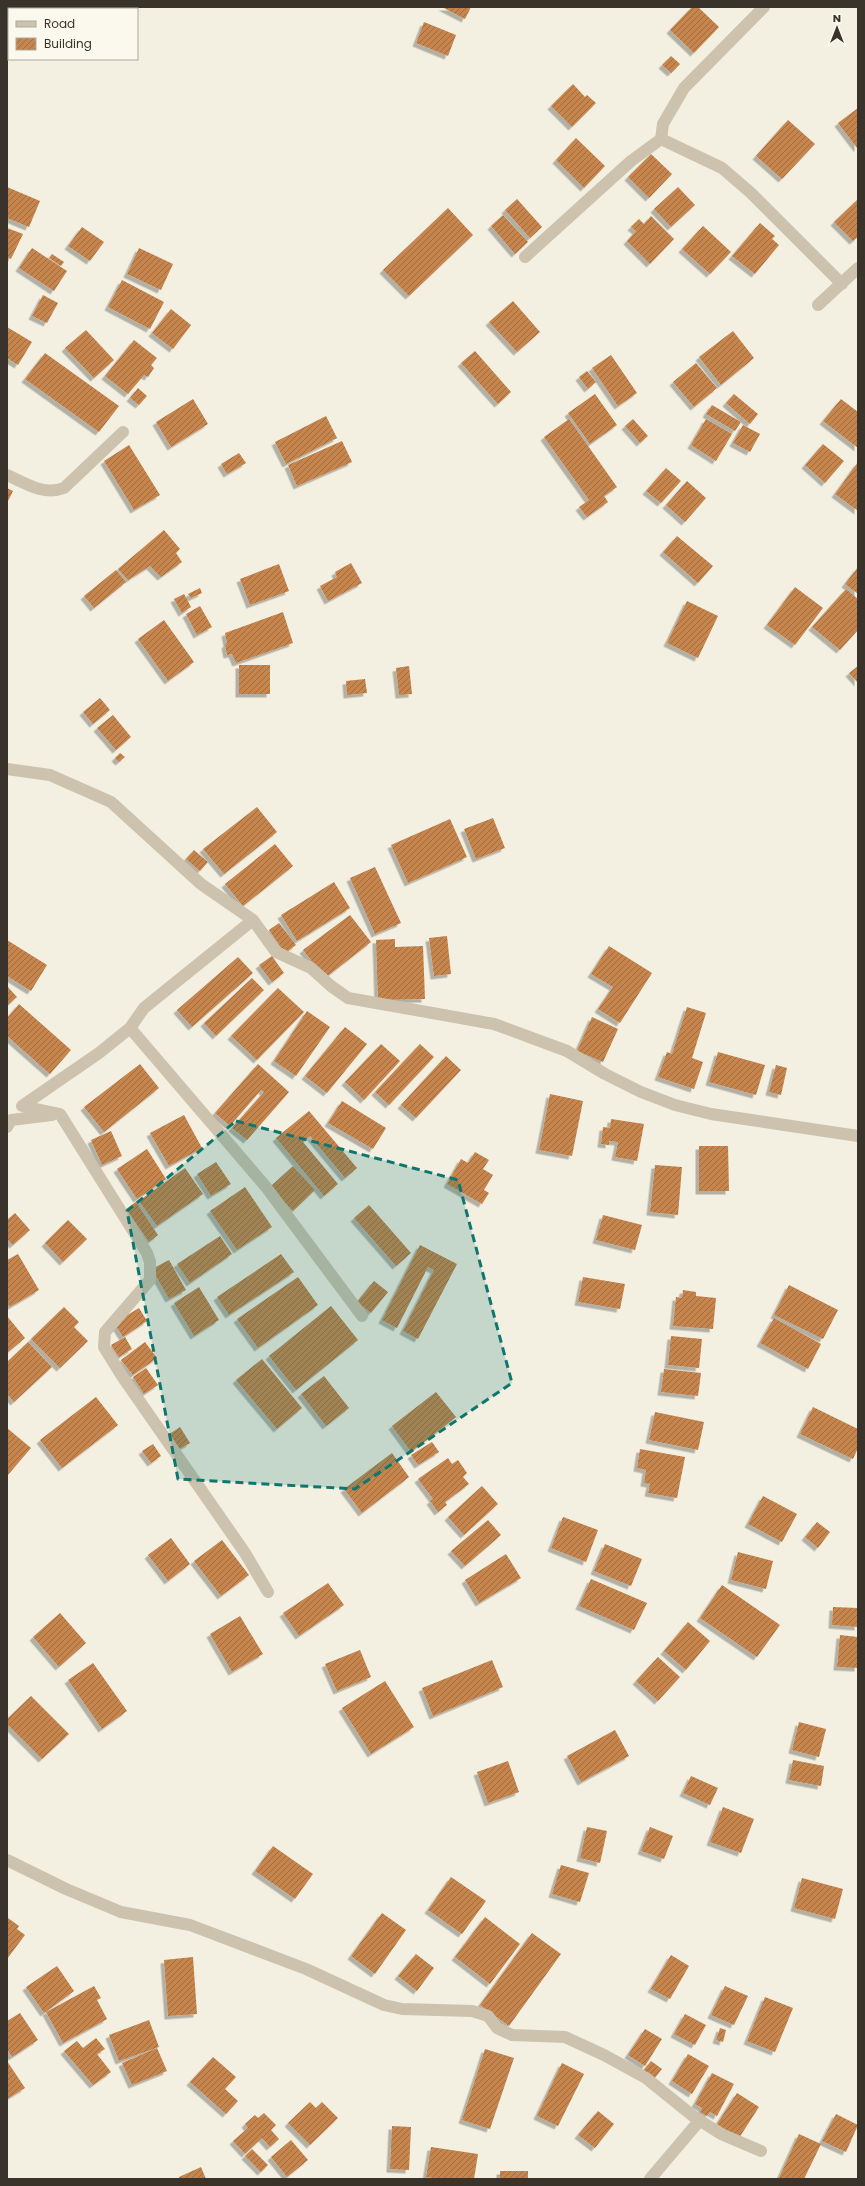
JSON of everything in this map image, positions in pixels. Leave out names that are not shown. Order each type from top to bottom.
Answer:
[{"type":"street","points":[[525,257],[631,161],[661,139],[663,124],[684,88],[764,7]]},
{"type":"street","points":[[661,139],[722,168],[751,193],[842,284]]},
{"type":"street","points":[[818,305],[858,268]]},
{"type":"street","points":[[7,474],[44,491],[55,492],[64,488],[123,432]]},
{"type":"street","points":[[7,769],[50,775],[111,802],[201,884],[252,920],[276,952],[311,968],[331,986],[348,998],[494,1024],[567,1051],[605,1074],[641,1092],[675,1105],[711,1114],[858,1136]]},
{"type":"street","points":[[252,920],[144,1008],[130,1028],[93,1058],[22,1106],[60,1114],[147,1252],[150,1262],[150,1280],[105,1332],[104,1347],[122,1376],[245,1553],[268,1592]]},
{"type":"street","points":[[130,1028],[266,1187],[362,1316]]},
{"type":"street","points":[[7,1127],[11,1120],[60,1114]]},
{"type":"street","points":[[7,1860],[66,1890],[121,1912],[197,1927],[306,1969],[384,2005],[402,2009],[472,2011],[488,2016],[497,2028],[512,2035],[565,2037],[604,2055],[646,2078],[700,2120],[721,2134],[761,2151]]},
{"type":"street","points":[[650,2179],[700,2120]]},
{"type":"highlighted area","points":[[236,1121],[458,1180],[512,1383],[355,1489],[178,1479],[127,1211]]},
{"type":"building","points":[[442,7],[471,7],[465,19]]},
{"type":"building","points":[[692,7],[698,7],[719,27],[694,53],[670,30]]},
{"type":"building","points":[[424,22],[456,35],[448,56],[416,43]]},
{"type":"building","points":[[671,56],[680,64],[671,73],[662,65]]},
{"type":"building","points":[[573,84],[585,97],[587,95],[596,103],[572,127],[551,106]]},
{"type":"building","points":[[858,108],[858,148],[857,148],[838,123]]},
{"type":"building","points":[[788,120],[815,144],[782,179],[756,156]]},
{"type":"building","points":[[576,138],[605,166],[584,188],[556,160]]},
{"type":"building","points":[[651,154],[672,174],[649,198],[628,177]]},
{"type":"building","points":[[7,187],[40,201],[29,227],[7,218]]},
{"type":"building","points":[[678,187],[695,205],[671,227],[654,209]]},
{"type":"building","points":[[517,199],[542,227],[530,238],[505,210]]},
{"type":"building","points":[[858,199],[858,237],[853,241],[834,222]]},
{"type":"building","points":[[448,208],[473,235],[409,296],[383,270]]},
{"type":"building","points":[[503,215],[528,242],[515,254],[491,226]]},
{"type":"building","points":[[651,216],[674,239],[650,264],[627,241],[636,231],[631,227],[639,219],[644,224]]},
{"type":"building","points":[[760,223],[775,236],[772,239],[779,245],[755,274],[732,256]]},
{"type":"building","points":[[703,226],[731,252],[710,274],[682,249]]},
{"type":"building","points":[[82,227],[104,242],[90,261],[68,246]]},
{"type":"building","points":[[7,228],[23,234],[11,259],[7,257]]},
{"type":"building","points":[[32,248],[67,271],[54,291],[19,268]]},
{"type":"building","points":[[139,248],[173,264],[161,290],[127,274]]},
{"type":"building","points":[[52,254],[64,262],[61,266],[49,258]]},
{"type":"building","points":[[122,280],[164,302],[150,329],[108,307]]},
{"type":"building","points":[[43,295],[58,303],[47,323],[32,316]]},
{"type":"building","points":[[513,301],[540,332],[517,352],[489,322]]},
{"type":"building","points":[[171,309],[191,325],[173,349],[152,333]]},
{"type":"building","points":[[7,327],[32,342],[18,365],[7,358]]},
{"type":"building","points":[[86,330],[114,360],[94,378],[65,348]]},
{"type":"building","points":[[733,331],[754,358],[721,385],[699,357]]},
{"type":"building","points":[[134,340],[157,358],[151,365],[154,368],[148,377],[144,375],[128,394],[105,376]]},
{"type":"building","points":[[475,351],[511,392],[498,404],[461,363]]},
{"type":"building","points":[[45,353],[119,406],[99,432],[25,379]]},
{"type":"building","points":[[611,355],[637,393],[618,406],[592,368]]},
{"type":"building","points":[[696,363],[717,388],[694,407],[673,382]]},
{"type":"building","points":[[587,371],[596,382],[588,389],[579,377]]},
{"type":"building","points":[[138,388],[147,396],[139,405],[130,398]]},
{"type":"building","points":[[595,394],[617,425],[590,444],[568,413]]},
{"type":"building","points":[[734,394],[758,414],[750,424],[726,403]]},
{"type":"building","points":[[193,399],[208,424],[171,447],[156,422]]},
{"type":"building","points":[[841,399],[858,412],[858,448],[823,421]]},
{"type":"building","points":[[712,405],[741,422],[735,431],[706,414]]},
{"type":"building","points":[[326,416],[337,438],[286,464],[275,442]]},
{"type":"building","points":[[569,419],[617,487],[604,496],[608,502],[587,517],[579,507],[589,500],[544,437]]},
{"type":"building","points":[[633,419],[648,436],[640,443],[625,426]]},
{"type":"building","points":[[706,419],[732,434],[716,461],[691,445]]},
{"type":"building","points":[[743,425],[760,434],[750,452],[733,443]]},
{"type":"building","points":[[342,441],[352,462],[297,486],[288,465]]},
{"type":"building","points":[[823,444],[844,461],[825,483],[805,465]]},
{"type":"building","points":[[129,445],[160,495],[134,510],[104,461]]},
{"type":"building","points":[[239,453],[246,463],[227,474],[221,464]]},
{"type":"building","points":[[858,462],[858,511],[835,494]]},
{"type":"building","points":[[666,468],[681,481],[661,503],[646,491]]},
{"type":"building","points":[[687,481],[706,498],[685,522],[666,505]]},
{"type":"building","points":[[7,488],[13,491],[7,503]]},
{"type":"building","points":[[164,530],[180,549],[176,553],[182,562],[161,577],[150,566],[128,580],[118,569]]},
{"type":"building","points":[[677,536],[713,566],[698,583],[663,552]]},
{"type":"building","points":[[351,563],[362,583],[328,601],[320,586],[337,577],[335,572]]},
{"type":"building","points":[[279,564],[289,591],[250,605],[240,579]]},
{"type":"building","points":[[858,567],[858,594],[845,584]]},
{"type":"building","points":[[116,570],[126,582],[94,608],[84,596]]},
{"type":"building","points":[[795,587],[823,608],[795,645],[767,625]]},
{"type":"building","points":[[200,588],[202,593],[191,598],[188,594]]},
{"type":"building","points":[[846,589],[858,599],[858,630],[840,650],[812,627]]},
{"type":"building","points":[[184,594],[191,607],[182,613],[174,599]]},
{"type":"building","points":[[687,601],[718,616],[698,658],[667,643]]},
{"type":"building","points":[[200,606],[212,627],[197,635],[186,614]]},
{"type":"building","points":[[283,612],[293,643],[236,663],[232,654],[227,655],[225,633]]},
{"type":"building","points":[[164,620],[194,662],[168,681],[138,639]]},
{"type":"building","points":[[239,665],[270,665],[270,694],[239,694]]},
{"type":"building","points":[[409,666],[412,694],[399,695],[396,668]]},
{"type":"building","points":[[858,666],[858,683],[849,673]]},
{"type":"building","points":[[365,679],[367,693],[347,695],[346,681]]},
{"type":"building","points":[[100,698],[110,710],[93,724],[83,712]]},
{"type":"building","points":[[113,715],[131,737],[116,750],[97,728]]},
{"type":"building","points":[[120,753],[125,757],[119,762],[115,758]]},
{"type":"building","points":[[257,807],[277,832],[224,874],[203,849]]},
{"type":"building","points":[[493,818],[505,848],[476,859],[464,829]]},
{"type":"building","points":[[450,819],[467,857],[408,883],[391,845]]},
{"type":"building","points":[[275,844],[293,866],[243,906],[225,884]]},
{"type":"building","points":[[194,850],[208,862],[200,871],[186,859]]},
{"type":"building","points":[[375,867],[401,923],[375,934],[350,878]]},
{"type":"building","points":[[334,882],[350,908],[297,941],[281,915]]},
{"type":"building","points":[[350,915],[371,942],[325,978],[303,950]]},
{"type":"building","points":[[279,923],[296,945],[285,953],[269,930]]},
{"type":"building","points":[[447,936],[451,974],[434,976],[429,938]]},
{"type":"building","points":[[395,939],[395,947],[423,946],[425,999],[378,1000],[376,940]]},
{"type":"building","points":[[7,940],[47,965],[31,991],[7,976]]},
{"type":"building","points":[[609,946],[652,973],[620,1023],[598,1009],[613,987],[591,974]]},
{"type":"building","points":[[272,956],[284,973],[272,982],[259,965]]},
{"type":"building","points":[[238,957],[253,973],[192,1027],[177,1010]]},
{"type":"building","points":[[252,978],[264,990],[216,1036],[204,1023]]},
{"type":"building","points":[[7,986],[17,997],[7,1006]]},
{"type":"building","points":[[278,988],[304,1012],[257,1060],[231,1036]]},
{"type":"building","points":[[19,1004],[71,1050],[50,1074],[7,1036],[7,1018]]},
{"type":"building","points":[[687,1007],[706,1013],[692,1058],[703,1062],[694,1089],[658,1077],[667,1052],[672,1054]]},
{"type":"building","points":[[307,1011],[330,1027],[296,1076],[274,1061]]},
{"type":"building","points":[[592,1017],[618,1029],[603,1062],[577,1051]]},
{"type":"building","points":[[345,1027],[367,1044],[327,1093],[305,1076]]},
{"type":"building","points":[[381,1044],[400,1061],[364,1100],[345,1082]]},
{"type":"building","points":[[420,1044],[434,1057],[389,1105],[375,1092]]},
{"type":"building","points":[[718,1052],[765,1065],[756,1095],[709,1082]]},
{"type":"building","points":[[446,1056],[461,1070],[416,1118],[401,1105]]},
{"type":"building","points":[[140,1064],[159,1088],[104,1132],[84,1107]]},
{"type":"building","points":[[258,1064],[289,1092],[247,1140],[232,1128],[264,1092],[261,1090],[230,1126],[215,1113]]},
{"type":"building","points":[[776,1065],[787,1068],[781,1095],[769,1092]]},
{"type":"building","points":[[550,1094],[583,1101],[572,1156],[539,1150]]},
{"type":"building","points":[[342,1101],[386,1128],[373,1149],[328,1123]]},
{"type":"building","points":[[309,1111],[357,1168],[345,1178],[310,1136],[303,1142],[338,1184],[324,1196],[276,1138]]},
{"type":"building","points":[[184,1115],[202,1148],[169,1166],[150,1133]]},
{"type":"building","points":[[611,1119],[644,1124],[637,1161],[615,1157],[618,1142],[609,1141],[609,1145],[601,1144],[603,1127],[610,1128]]},
{"type":"building","points":[[111,1131],[122,1156],[102,1165],[91,1140]]},
{"type":"building","points":[[699,1146],[728,1146],[729,1191],[699,1191]]},
{"type":"building","points":[[147,1149],[166,1179],[137,1199],[117,1169]]},
{"type":"building","points":[[475,1152],[489,1160],[483,1169],[493,1175],[484,1190],[489,1193],[482,1204],[447,1184],[461,1159],[468,1163]]},
{"type":"building","points":[[216,1162],[231,1184],[211,1196],[197,1174]]},
{"type":"building","points":[[655,1165],[682,1167],[678,1215],[650,1212]]},
{"type":"building","points":[[293,1166],[315,1190],[293,1211],[270,1187]]},
{"type":"building","points":[[185,1168],[203,1194],[157,1226],[139,1201]]},
{"type":"building","points":[[245,1187],[272,1227],[237,1250],[210,1211]]},
{"type":"building","points":[[136,1202],[158,1235],[149,1242],[126,1209]]},
{"type":"building","points":[[369,1205],[411,1253],[396,1266],[354,1218]]},
{"type":"building","points":[[15,1213],[30,1230],[13,1245],[7,1239],[7,1220]]},
{"type":"building","points":[[603,1215],[642,1225],[635,1250],[596,1240]]},
{"type":"building","points":[[68,1220],[87,1239],[63,1262],[45,1243]]},
{"type":"building","points":[[220,1236],[232,1254],[190,1283],[177,1264]]},
{"type":"building","points":[[420,1245],[457,1264],[418,1339],[403,1331],[434,1270],[428,1267],[397,1328],[382,1320]]},
{"type":"building","points":[[18,1254],[39,1290],[10,1307],[7,1303],[7,1260]]},
{"type":"building","points":[[281,1254],[294,1272],[229,1315],[217,1297]]},
{"type":"building","points":[[169,1260],[186,1290],[169,1299],[152,1269]]},
{"type":"building","points":[[298,1277],[318,1305],[258,1348],[237,1319]]},
{"type":"building","points":[[583,1277],[625,1284],[620,1309],[578,1302]]},
{"type":"building","points":[[374,1281],[388,1292],[371,1313],[357,1302]]},
{"type":"building","points":[[789,1285],[838,1310],[823,1339],[774,1315]]},
{"type":"building","points":[[199,1287],[219,1320],[194,1336],[174,1303]]},
{"type":"building","points":[[683,1290],[696,1292],[696,1296],[716,1298],[713,1329],[673,1326],[676,1297],[682,1298]]},
{"type":"building","points":[[331,1306],[358,1340],[296,1390],[269,1356]]},
{"type":"building","points":[[64,1307],[79,1322],[74,1327],[88,1341],[60,1368],[31,1339]]},
{"type":"building","points":[[139,1308],[147,1321],[123,1337],[114,1323]]},
{"type":"building","points":[[7,1316],[25,1338],[7,1353]]},
{"type":"building","points":[[774,1318],[821,1344],[808,1369],[760,1343]]},
{"type":"building","points":[[671,1336],[702,1339],[699,1368],[668,1365]]},
{"type":"building","points":[[125,1337],[132,1349],[119,1357],[111,1345]]},
{"type":"building","points":[[28,1342],[52,1367],[14,1402],[7,1394],[7,1362]]},
{"type":"building","points":[[145,1342],[157,1358],[133,1375],[121,1360]]},
{"type":"building","points":[[262,1359],[302,1408],[277,1429],[236,1380]]},
{"type":"building","points":[[146,1368],[158,1385],[144,1394],[133,1377]]},
{"type":"building","points":[[664,1369],[701,1373],[698,1396],[661,1392]]},
{"type":"building","points":[[324,1376],[349,1408],[326,1426],[301,1394]]},
{"type":"building","points":[[436,1392],[456,1417],[411,1452],[392,1426]]},
{"type":"building","points":[[96,1397],[118,1425],[62,1468],[40,1440]]},
{"type":"building","points":[[813,1407],[858,1429],[858,1448],[853,1459],[800,1434]]},
{"type":"building","points":[[655,1412],[704,1422],[698,1450],[649,1440]]},
{"type":"building","points":[[180,1427],[190,1443],[178,1450],[168,1435]]},
{"type":"building","points":[[7,1428],[31,1448],[7,1476]]},
{"type":"building","points":[[432,1442],[439,1452],[418,1465],[411,1455]]},
{"type":"building","points":[[153,1444],[161,1456],[151,1463],[142,1451]]},
{"type":"building","points":[[640,1449],[685,1457],[677,1498],[648,1493],[650,1484],[644,1483],[646,1470],[637,1468]]},
{"type":"building","points":[[392,1453],[409,1477],[362,1513],[344,1489]]},
{"type":"building","points":[[448,1458],[452,1464],[458,1460],[467,1473],[463,1477],[469,1484],[445,1502],[447,1505],[438,1512],[430,1501],[433,1499],[418,1479]]},
{"type":"building","points":[[482,1486],[498,1504],[464,1535],[448,1517]]},
{"type":"building","points":[[763,1496],[797,1514],[782,1542],[748,1524]]},
{"type":"building","points":[[563,1517],[598,1530],[586,1562],[551,1548]]},
{"type":"building","points":[[488,1520],[501,1535],[465,1566],[451,1551]]},
{"type":"building","points":[[817,1522],[830,1532],[818,1548],[805,1537]]},
{"type":"building","points":[[171,1538],[190,1564],[168,1581],[148,1555]]},
{"type":"building","points":[[222,1540],[249,1575],[221,1596],[194,1561]]},
{"type":"building","points":[[605,1544],[642,1559],[631,1586],[594,1571]]},
{"type":"building","points":[[738,1552],[773,1561],[766,1589],[731,1580]]},
{"type":"building","points":[[506,1554],[521,1578],[479,1603],[465,1580]]},
{"type":"building","points":[[591,1579],[647,1603],[634,1630],[579,1606]]},
{"type":"building","points":[[328,1583],[344,1605],[299,1636],[283,1613]]},
{"type":"building","points":[[722,1585],[780,1625],[757,1657],[700,1618]]},
{"type":"building","points":[[833,1607],[858,1608],[858,1627],[832,1625]]},
{"type":"building","points":[[60,1613],[86,1643],[59,1667],[33,1637]]},
{"type":"building","points":[[240,1616],[263,1654],[232,1672],[210,1634]]},
{"type":"building","points":[[688,1622],[710,1641],[686,1670],[664,1651]]},
{"type":"building","points":[[840,1635],[858,1637],[858,1668],[837,1667]]},
{"type":"building","points":[[360,1650],[371,1677],[337,1691],[325,1664]]},
{"type":"building","points":[[658,1657],[680,1677],[658,1701],[636,1681]]},
{"type":"building","points":[[492,1660],[503,1687],[433,1716],[422,1688]]},
{"type":"building","points":[[93,1663],[127,1711],[102,1729],[68,1680]]},
{"type":"building","points":[[385,1681],[414,1727],[371,1754],[342,1708]]},
{"type":"building","points":[[31,1696],[69,1734],[42,1759],[7,1724],[7,1719]]},
{"type":"building","points":[[799,1722],[826,1729],[819,1757],[792,1750]]},
{"type":"building","points":[[615,1730],[629,1756],[581,1782],[567,1756]]},
{"type":"building","points":[[793,1760],[824,1766],[821,1786],[789,1780]]},
{"type":"building","points":[[508,1761],[519,1792],[488,1803],[477,1772]]},
{"type":"building","points":[[691,1776],[718,1788],[710,1805],[683,1793]]},
{"type":"building","points":[[723,1807],[754,1819],[741,1853],[710,1842]]},
{"type":"building","points":[[587,1827],[607,1831],[600,1863],[580,1858]]},
{"type":"building","points":[[650,1827],[673,1836],[664,1859],[641,1851]]},
{"type":"building","points":[[273,1846],[313,1874],[295,1899],[255,1871]]},
{"type":"building","points":[[561,1865],[589,1873],[580,1902],[552,1894]]},
{"type":"building","points":[[451,1877],[486,1901],[462,1934],[428,1910]]},
{"type":"building","points":[[802,1878],[843,1889],[835,1919],[794,1908]]},
{"type":"building","points":[[382,1913],[406,1930],[375,1974],[351,1956]]},
{"type":"building","points":[[485,1917],[520,1944],[490,1984],[455,1957]]},
{"type":"building","points":[[8,1918],[19,1926],[17,1929],[25,1935],[7,1959]]},
{"type":"building","points":[[532,1933],[561,1954],[509,2026],[480,2005]]},
{"type":"building","points":[[416,1954],[434,1968],[417,1991],[398,1976]]},
{"type":"building","points":[[671,1955],[689,1966],[670,1999],[651,1989]]},
{"type":"building","points":[[193,1957],[197,2014],[168,2016],[164,1960]]},
{"type":"building","points":[[57,1966],[74,1991],[44,2013],[26,1987]]},
{"type":"building","points":[[94,1986],[101,1998],[97,2000],[107,2019],[63,2043],[46,2012]]},
{"type":"building","points":[[725,1986],[748,1996],[734,2025],[711,2015]]},
{"type":"building","points":[[765,1997],[793,2008],[775,2052],[747,2041]]},
{"type":"building","points":[[20,2013],[38,2040],[12,2057],[7,2049],[7,2021]]},
{"type":"building","points":[[685,2014],[706,2025],[695,2045],[674,2034]]},
{"type":"building","points":[[149,2020],[159,2047],[119,2061],[109,2035]]},
{"type":"building","points":[[720,2028],[726,2030],[723,2042],[716,2040]]},
{"type":"building","points":[[645,2029],[662,2039],[645,2066],[628,2055]]},
{"type":"building","points":[[96,2038],[105,2049],[97,2054],[111,2072],[93,2085],[64,2051],[77,2041],[83,2048]]},
{"type":"building","points":[[157,2048],[167,2071],[132,2085],[122,2063]]},
{"type":"building","points":[[485,2049],[514,2058],[490,2129],[462,2120]]},
{"type":"building","points":[[688,2054],[709,2066],[692,2094],[672,2081]]},
{"type":"building","points":[[213,2057],[236,2077],[225,2089],[238,2101],[226,2114],[190,2082]]},
{"type":"building","points":[[7,2061],[25,2088],[7,2099]]},
{"type":"building","points":[[651,2061],[662,2069],[654,2079],[643,2071]]},
{"type":"building","points":[[562,2063],[584,2074],[558,2126],[537,2116]]},
{"type":"building","points":[[712,2073],[734,2084],[717,2116],[710,2112],[707,2116],[700,2112],[702,2108],[695,2104]]},
{"type":"building","points":[[737,2093],[759,2107],[739,2138],[717,2124]]},
{"type":"building","points":[[310,2102],[316,2108],[322,2102],[338,2118],[310,2145],[288,2123]]},
{"type":"building","points":[[598,2111],[614,2124],[595,2148],[578,2135]]},
{"type":"building","points":[[264,2113],[276,2125],[271,2130],[279,2139],[270,2147],[262,2138],[245,2154],[233,2141],[248,2128],[245,2124],[255,2115],[258,2118]]},
{"type":"building","points":[[836,2114],[858,2125],[846,2152],[822,2141]]},
{"type":"building","points":[[392,2126],[411,2127],[409,2170],[390,2169]]},
{"type":"building","points":[[799,2134],[821,2144],[804,2179],[780,2179],[779,2178]]},
{"type":"building","points":[[291,2140],[308,2160],[287,2177],[271,2157]]},
{"type":"building","points":[[431,2147],[478,2154],[474,2179],[442,2179],[426,2177]]},
{"type":"building","points":[[252,2149],[268,2165],[261,2172],[245,2156]]},
{"type":"building","points":[[201,2167],[206,2179],[179,2179],[179,2177]]},
{"type":"building","points":[[500,2171],[528,2171],[528,2179],[500,2179]]}]
